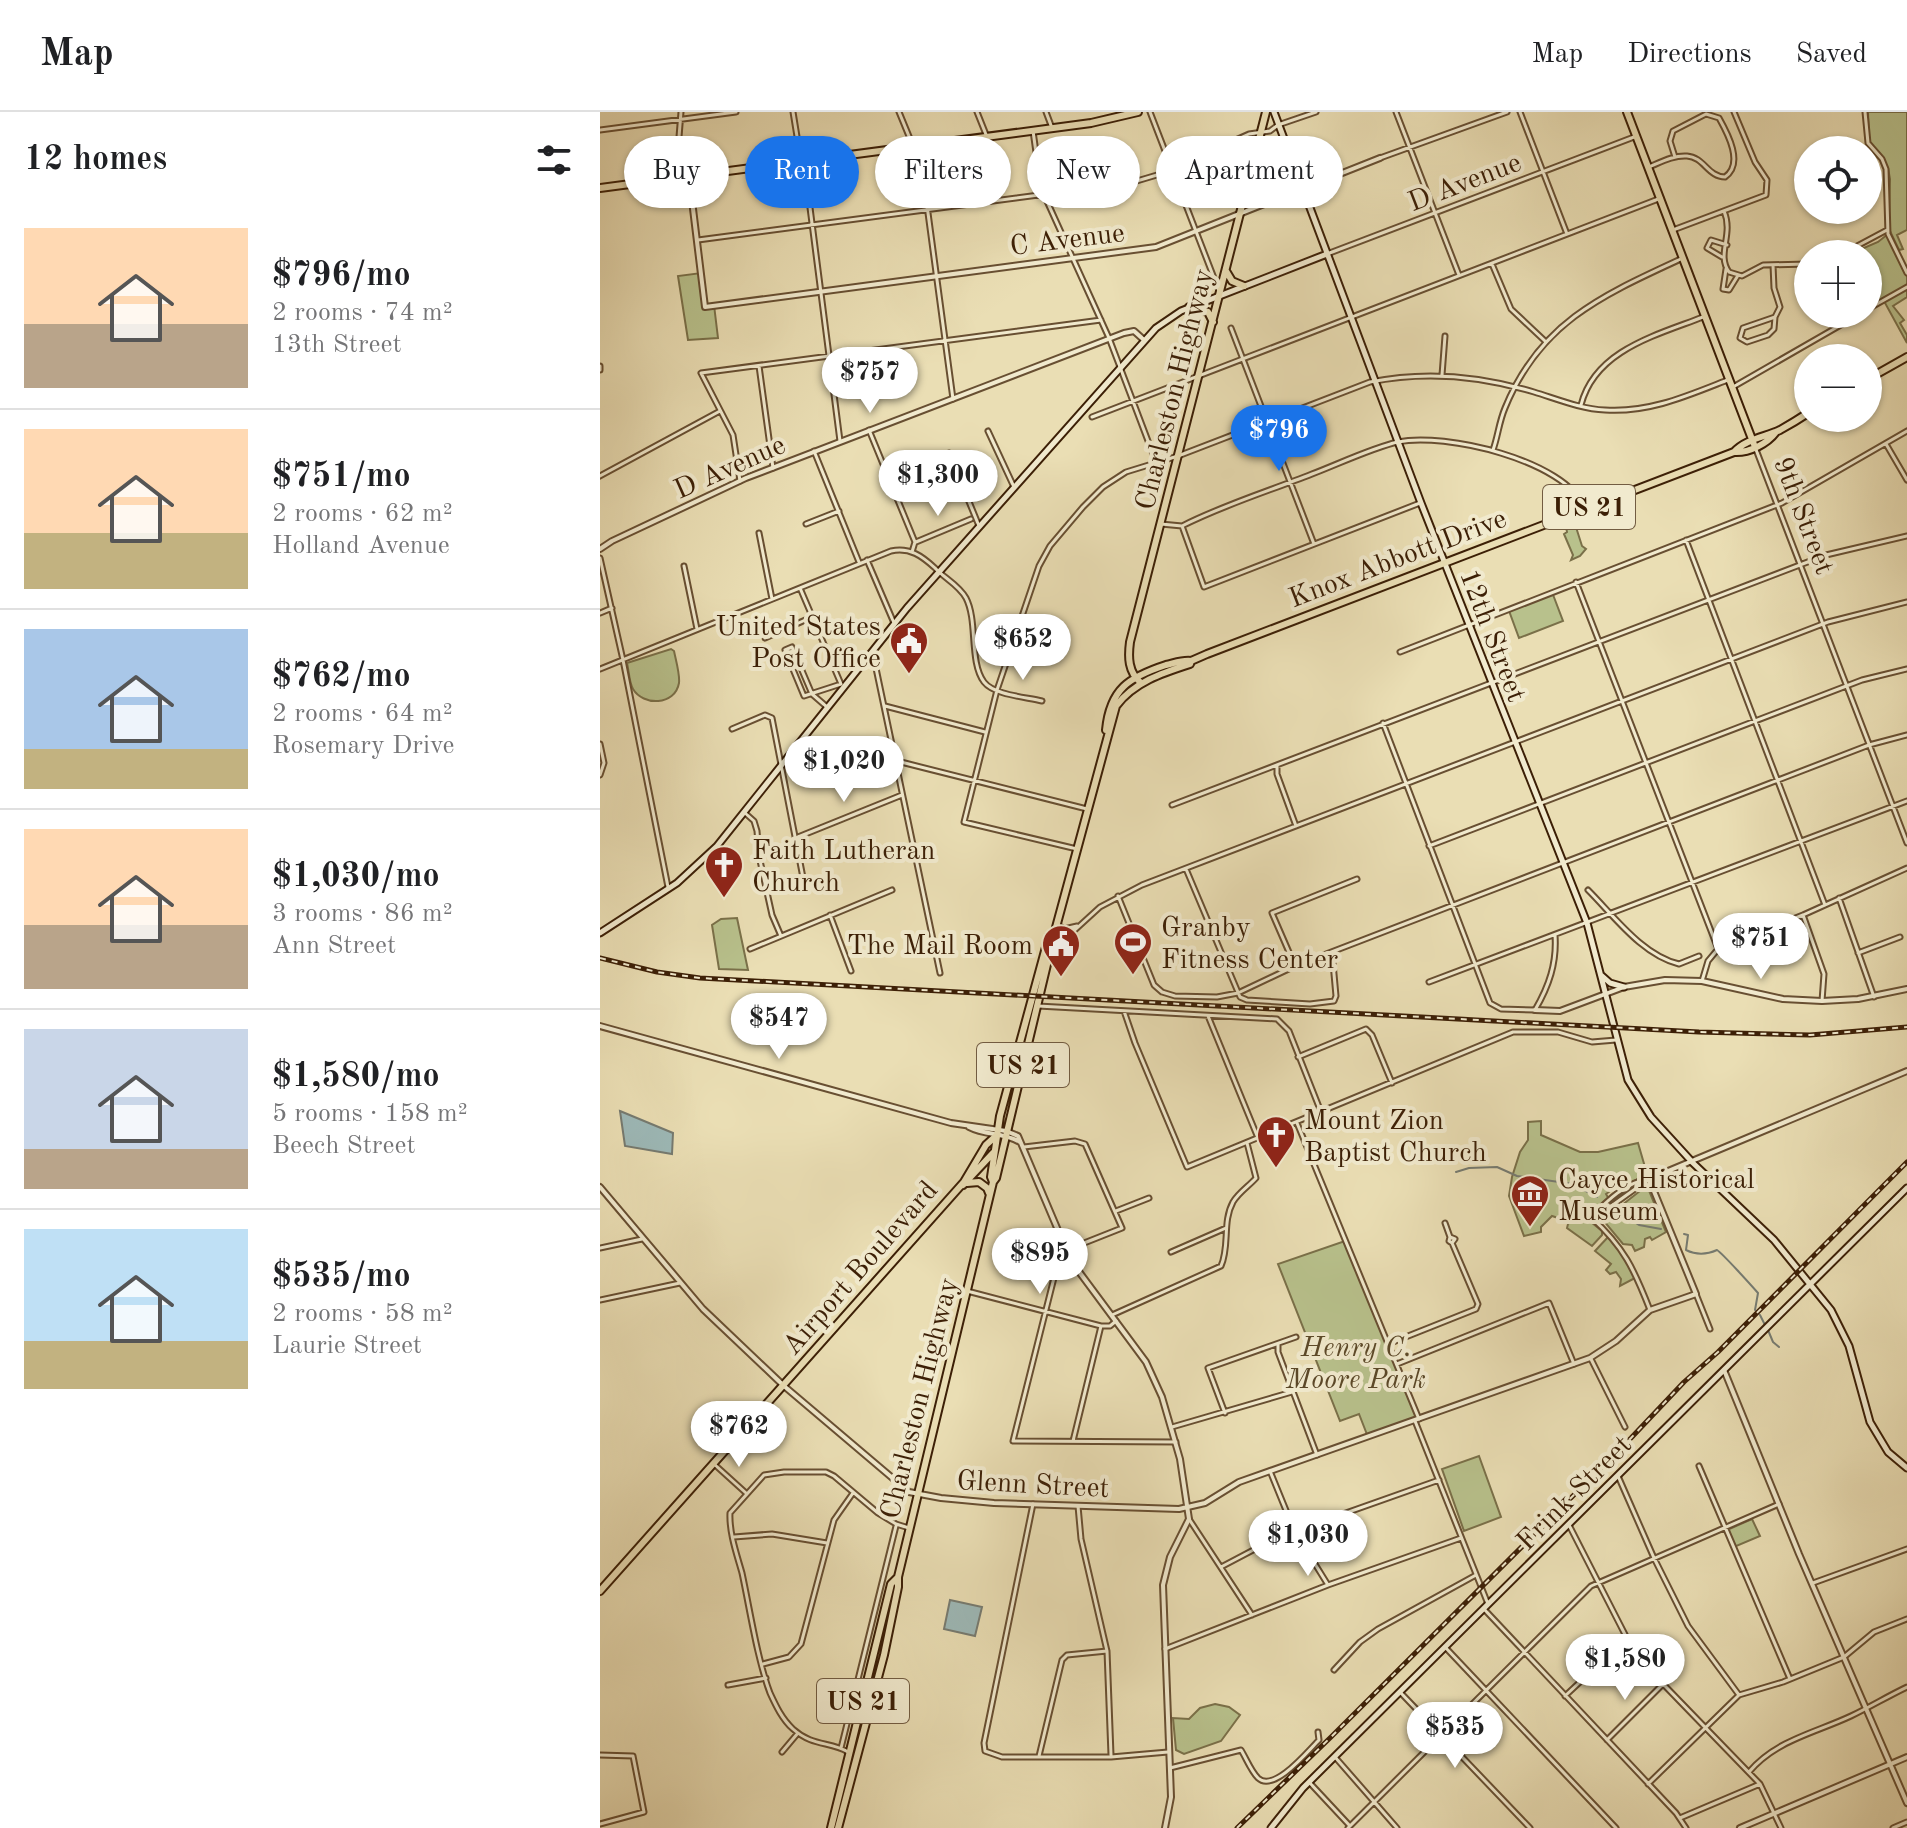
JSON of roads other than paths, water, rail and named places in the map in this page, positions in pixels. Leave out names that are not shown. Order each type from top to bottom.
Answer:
[{"type":"main road","points":[[995,136],[1109,120],[1138,112]]},
{"type":"main road","name":"Charleston Highway","points":[[1139,679],[1128,660],[1130,642],[1266,112]]},
{"type":"main road","name":"12th Street","points":[[1274,112],[1282,136]]},
{"type":"main road","name":"9th Street","points":[[1627,112],[1754,444]]},
{"type":"main road","points":[[600,188],[624,185]]},
{"type":"main road","name":"12th Street","points":[[1309,208],[1490,682],[1587,923],[1623,1069],[1638,1100],[1693,1163],[1774,1240],[1840,1324],[1870,1422],[1882,1443],[1907,1468]]},
{"type":"main road","name":"D Avenue","points":[[600,933],[668,889],[708,855],[745,813],[842,686],[894,624],[1144,340],[1172,316],[1189,307],[1327,254]]},
{"type":"main road","points":[[1226,271],[1232,281],[1244,286]]},
{"type":"main road","points":[[1189,307],[1208,312],[1213,322]]},
{"type":"main road","points":[[1882,371],[1907,357]]},
{"type":"main road","name":"Knox Abbott Drive","points":[[1168,672],[1734,452],[1740,446],[1754,444],[1794,421]]},
{"type":"main road","name":"Charleston Highway","points":[[999,1133],[1038,1006],[1116,706],[1139,679],[1183,660],[1191,661]]},
{"type":"main road","name":"Charleston Highway","points":[[1139,679],[1168,672]]},
{"type":"main road","name":"Charleston Highway","points":[[838,1828],[884,1655],[909,1528],[996,1178],[999,1133],[1049,936],[1056,928]]},
{"type":"main road","points":[[1601,974],[1610,983],[1624,987]]},
{"type":"main road","name":"Airport Boulevard","points":[[959,1187],[967,1183],[995,1151],[999,1133]]},
{"type":"main road","name":"Airport Boulevard","points":[[600,1591],[959,1187],[986,1145],[999,1133]]},
{"type":"main road","name":"Charleston Highway","points":[[993,1182],[995,1151]]},
{"type":"main road","points":[[967,1183],[979,1182],[990,1194]]},
{"type":"main road","name":"Frink Street","points":[[1271,1828],[1309,1782],[1907,1188]]},
{"type":"main road","name":"Charleston Highway","points":[[831,1828],[891,1584],[898,1577]]},
{"type":"street","points":[[681,112],[682,136]]},
{"type":"street","points":[[600,130],[736,112]]},
{"type":"street","points":[[793,112],[797,136]]},
{"type":"street","points":[[899,112],[911,136]]},
{"type":"street","points":[[977,112],[987,136]]},
{"type":"street","points":[[1046,112],[1052,128]]},
{"type":"street","points":[[1150,112],[1159,136]]},
{"type":"street","points":[[1248,136],[1316,112]]},
{"type":"street","points":[[1396,112],[1459,275]]},
{"type":"street","name":"C Avenue","points":[[1343,173],[1507,112]]},
{"type":"street","points":[[1520,112],[1567,234]]},
{"type":"street","points":[[1673,230],[1766,195],[1767,180],[1755,162],[1734,112]]},
{"type":"street","points":[[1865,112],[1868,143],[1882,159],[1886,169],[1890,243],[1907,273]]},
{"type":"street","points":[[1649,167],[1675,157],[1692,157],[1719,177],[1730,174],[1735,161],[1719,118],[1706,114],[1673,131],[1670,141],[1675,157]]},
{"type":"street","points":[[1033,131],[1034,136]]},
{"type":"street","name":"D Avenue","points":[[1327,254],[1637,136]]},
{"type":"street","points":[[692,208],[697,240],[1027,196]]},
{"type":"street","points":[[1092,417],[1661,198]]},
{"type":"street","points":[[810,208],[840,441]]},
{"type":"street","points":[[1050,208],[1109,338],[1156,462]]},
{"type":"street","points":[[1186,208],[1220,295]]},
{"type":"street","name":"C Avenue","points":[[697,240],[705,307],[1156,247],[1254,208]]},
{"type":"street","points":[[927,210],[953,399]]},
{"type":"street","points":[[1724,211],[1729,227],[1723,257],[1726,269],[1723,289],[1729,290],[1738,276],[1756,267],[1794,264]]},
{"type":"street","points":[[1868,240],[1887,230]]},
{"type":"street","points":[[1723,257],[1711,252],[1708,244],[1711,240],[1727,245]]},
{"type":"street","points":[[1493,451],[1502,416],[1515,387],[1545,341],[1591,303],[1683,258]]},
{"type":"street","points":[[1491,263],[1511,309],[1545,341]]},
{"type":"street","points":[[1773,265],[1774,288],[1780,307],[1774,329],[1768,335],[1747,342],[1740,338],[1743,328],[1775,317]]},
{"type":"street","points":[[1726,269],[1738,276]]},
{"type":"street","points":[[1882,301],[1907,287]]},
{"type":"street","points":[[1581,406],[1596,374],[1626,349],[1706,316]]},
{"type":"street","points":[[740,481],[734,439],[701,373],[1101,320]]},
{"type":"street","points":[[1231,328],[1314,544]]},
{"type":"street","points":[[1733,387],[1836,328]]},
{"type":"street","name":"D Avenue","points":[[600,549],[740,481],[840,441],[1109,338],[1134,331],[1144,340]]},
{"type":"street","points":[[1442,375],[1445,336]]},
{"type":"street","points":[[759,366],[773,468]]},
{"type":"street","points":[[1077,849],[964,822],[997,690],[1034,579],[1050,546],[1103,487],[1126,472],[1178,456],[1376,381],[1442,375],[1515,387],[1581,406],[1607,410],[1652,407],[1730,379]]},
{"type":"street","points":[[600,476],[720,411]]},
{"type":"street","points":[[869,430],[915,542],[912,552]]},
{"type":"street","points":[[988,431],[1014,487]]},
{"type":"street","points":[[1400,652],[1777,504],[1907,431]]},
{"type":"street","points":[[1161,524],[1182,526],[1398,442],[1443,442],[1493,451],[1520,460],[1554,476],[1578,496],[1586,509]]},
{"type":"street","name":"9th Street","points":[[1754,444],[1907,843]]},
{"type":"street","points":[[1886,444],[1907,480]]},
{"type":"street","points":[[814,451],[860,563]]},
{"type":"street","points":[[949,453],[979,526]]},
{"type":"street","points":[[1182,526],[1204,587],[1421,503]]},
{"type":"street","points":[[806,524],[839,511]]},
{"type":"street","points":[[915,542],[971,519]]},
{"type":"street","points":[[759,533],[772,599]]},
{"type":"street","points":[[1172,805],[1837,551],[1907,536]]},
{"type":"street","points":[[1686,540],[1825,905]]},
{"type":"street","points":[[600,669],[897,550],[912,552],[927,560],[967,600],[984,682],[997,690],[1042,701]]},
{"type":"street","points":[[600,558],[602,580],[612,608],[668,889]]},
{"type":"street","points":[[867,560],[894,624]]},
{"type":"street","points":[[684,566],[697,630]]},
{"type":"street","points":[[1576,582],[1718,949]]},
{"type":"street","points":[[800,588],[842,686],[812,694],[804,696],[785,650],[792,647],[812,694],[827,708]]},
{"type":"street","points":[[1052,951],[1077,926],[1118,896],[1823,624],[1907,602]]},
{"type":"street","points":[[600,613],[612,608]]},
{"type":"street","points":[[765,638],[812,617]]},
{"type":"street","points":[[872,651],[940,973]]},
{"type":"street","points":[[1429,846],[1846,686],[1907,669]]},
{"type":"street","points":[[883,705],[985,732]]},
{"type":"street","points":[[732,729],[769,715],[772,718],[805,888]]},
{"type":"street","points":[[1383,723],[1486,997],[1493,1006],[1560,1011],[1624,987],[1665,980],[1702,981],[1772,997],[1822,1001],[1874,997],[1907,989]]},
{"type":"street","points":[[1118,896],[1150,976],[1159,990],[1175,996],[1217,997],[1238,993],[1295,966],[1452,905],[1869,745],[1907,735]]},
{"type":"street","points":[[600,744],[604,770],[600,775]]},
{"type":"street","points":[[895,760],[1087,809]]},
{"type":"street","points":[[1277,765],[1277,774],[1296,826]]},
{"type":"street","points":[[796,838],[902,795]]},
{"type":"street","points":[[1429,982],[1907,801]]},
{"type":"street","points":[[745,813],[754,821],[772,915],[781,936]]},
{"type":"street","points":[[1702,981],[1708,961],[1718,949],[1907,868]]},
{"type":"street","points":[[1186,869],[1240,997],[1310,1004],[1334,1001],[1332,952]]},
{"type":"street","points":[[1295,966],[1272,913],[1357,879]]},
{"type":"street","points":[[884,886],[886,892]]},
{"type":"street","points":[[750,949],[892,890]]},
{"type":"street","points":[[1588,890],[1634,937],[1674,963],[1683,963],[1699,956]]},
{"type":"street","points":[[1839,898],[1874,997]]},
{"type":"street","points":[[830,915],[851,971]]},
{"type":"street","points":[[1803,915],[1824,974],[1822,1001]]},
{"type":"street","points":[[1056,928],[1077,926]]},
{"type":"street","points":[[1056,928],[1063,935],[1071,934]]},
{"type":"street","points":[[1535,1010],[1552,972],[1556,956],[1555,935]]},
{"type":"street","points":[[1858,953],[1900,937]]},
{"type":"street","points":[[753,940],[755,947]]},
{"type":"street","points":[[840,968],[849,965]]},
{"type":"street","points":[[1038,1006],[1281,1020],[1287,1027],[1321,1112]]},
{"type":"street","points":[[1124,1011],[1187,1167],[1517,1031],[1558,1032],[1602,1043],[1616,1040]]},
{"type":"street","points":[[1208,1016],[1258,1138]]},
{"type":"street","points":[[600,1026],[969,1127],[1018,1136],[1063,1242],[1086,1283],[1154,1376],[1176,1442],[1189,1519],[1252,1615]]},
{"type":"street","points":[[1298,1057],[1366,1029],[1372,1035],[1392,1083]]},
{"type":"street","points":[[1696,1294],[1650,1310],[1641,1282],[1628,1257],[1613,1237],[1591,1217],[1618,1193],[1641,1180],[1693,1163],[1907,1071]]},
{"type":"street","points":[[1296,1122],[1397,1364],[1486,1607],[1686,1828]]},
{"type":"street","points":[[1021,1145],[1075,1141],[1085,1144],[1116,1211],[1122,1228],[1069,1249]]},
{"type":"street","points":[[1112,1315],[1218,1269],[1225,1258],[1226,1228],[1233,1203],[1256,1178],[1247,1143]]},
{"type":"street","points":[[1596,1221],[1649,1179]]},
{"type":"street","points":[[1649,1179],[1710,1329]]},
{"type":"street","name":"Glenn Street","points":[[600,1187],[680,1283],[784,1386],[899,1485],[917,1494],[964,1501],[1187,1508],[1205,1503],[1239,1482],[1590,1358],[1616,1341],[1650,1310]]},
{"type":"street","points":[[1116,1211],[1149,1198]]},
{"type":"street","points":[[1388,1344],[1476,1309],[1478,1304],[1452,1243],[1455,1239],[1450,1237],[1445,1223]]},
{"type":"street","points":[[1171,1252],[1226,1228]]},
{"type":"street","points":[[600,1248],[642,1239]]},
{"type":"street","points":[[1063,1242],[1013,1441],[1176,1442]]},
{"type":"street","points":[[600,1300],[680,1283]]},
{"type":"street","points":[[967,1291],[1101,1326],[1110,1326],[1116,1321]]},
{"type":"street","points":[[1397,1364],[1549,1303],[1574,1364]]},
{"type":"street","points":[[1073,1441],[1101,1326]]},
{"type":"street","points":[[1225,1413],[1208,1368],[1296,1337]]},
{"type":"street","points":[[1278,1344],[1292,1392],[1317,1455]]},
{"type":"street","points":[[1590,1358],[1625,1427]]},
{"type":"street","points":[[1724,1370],[1907,1803]]},
{"type":"street","points":[[1172,1427],[1292,1392]]},
{"type":"street","points":[[714,1464],[746,1493]]},
{"type":"street","points":[[1699,1466],[1790,1680]]},
{"type":"street","points":[[857,1758],[841,1748],[821,1745],[798,1733],[780,1712],[766,1678],[730,1513],[760,1477],[768,1473],[801,1471],[830,1474],[878,1513],[909,1528]]},
{"type":"street","points":[[1270,1471],[1294,1530],[1328,1585]]},
{"type":"street","points":[[1618,1476],[1688,1626],[1739,1695]]},
{"type":"street","points":[[1221,1567],[1255,1547],[1294,1530],[1439,1480]]},
{"type":"street","points":[[763,1664],[789,1657],[801,1644],[837,1512],[853,1493]]},
{"type":"street","points":[[1033,1504],[984,1748],[994,1756],[1111,1757],[1169,1752]]},
{"type":"street","points":[[1309,1782],[1349,1827],[1588,1589],[1779,1504]]},
{"type":"street","points":[[1078,1506],[1081,1539],[1107,1651],[1111,1757]]},
{"type":"street","points":[[1165,1828],[1171,1797],[1165,1577],[1175,1545],[1189,1519]]},
{"type":"street","name":"Charleston Highway","points":[[841,1748],[896,1524]]},
{"type":"street","points":[[1569,1525],[1626,1639],[1643,1665],[1760,1784],[1781,1828]]},
{"type":"street","points":[[734,1537],[772,1534],[827,1543]]},
{"type":"street","points":[[1165,1649],[1328,1585],[1461,1538]]},
{"type":"street","points":[[1812,1583],[1907,1549]]},
{"type":"street","points":[[1334,1670],[1360,1642],[1378,1629],[1476,1575]]},
{"type":"street","points":[[1648,1784],[1739,1695],[1790,1680],[1844,1657],[1874,1632],[1907,1619]]},
{"type":"street","points":[[1565,1696],[1626,1639]]},
{"type":"street","points":[[1445,1647],[1616,1828]]},
{"type":"street","points":[[1039,1756],[1064,1657],[1107,1651]]},
{"type":"street","points":[[728,1685],[766,1678]]},
{"type":"street","points":[[1607,1740],[1663,1684]]},
{"type":"street","points":[[1749,1772],[1760,1758],[1782,1744],[1907,1687]]},
{"type":"street","points":[[1400,1692],[1530,1828]]},
{"type":"street","points":[[1170,1768],[1241,1750],[1257,1777],[1271,1781],[1286,1772],[1319,1740],[1318,1732]]},
{"type":"street","points":[[782,1752],[798,1733]]},
{"type":"street","points":[[600,1755],[633,1756],[644,1812],[600,1824]]},
{"type":"street","points":[[1335,1757],[1397,1828]]},
{"type":"street","points":[[1740,1828],[1907,1757]]},
{"type":"street","points":[[1680,1818],[1760,1784]]},
{"type":"street","points":[[1893,1828],[1907,1822]]},
{"type":"water","points":[[620,1111],[673,1133],[672,1154],[625,1146]]},
{"type":"water","points":[[950,1600],[982,1607],[975,1636],[944,1629]]},
{"type":"waterway","points":[[1456,1172],[1497,1167],[1517,1176],[1573,1184],[1597,1197]]},
{"type":"waterway","points":[[1620,1213],[1639,1225],[1661,1229]]},
{"type":"waterway","points":[[1684,1234],[1688,1235],[1686,1250],[1701,1254],[1717,1250],[1737,1270],[1758,1293],[1755,1310]]},
{"type":"waterway","points":[[1760,1315],[1765,1325]]},
{"type":"waterway","points":[[1768,1330],[1779,1347]]},
{"type":"railway","points":[[600,958],[657,972],[700,978],[1699,1032],[1810,1035],[1907,1027]]},
{"type":"railway","points":[[1237,1828],[1907,1162]]},
{"type":"place","name":"United States Post Office","points":[[909,675]]},
{"type":"place","name":"Faith Lutheran Church","points":[[724,899]]},
{"type":"place","name":"Granby Fitness Center","points":[[1133,976]]},
{"type":"place","name":"The Mail Room","points":[[1061,978]]},
{"type":"place","name":"Mount Zion Baptist Church","points":[[1276,1169]]},
{"type":"place","name":"Cayce Historical Museum","points":[[1530,1228]]},
{"type":"park label","name":"Henry C. Moore Park","points":[[1356,1362]]}]
